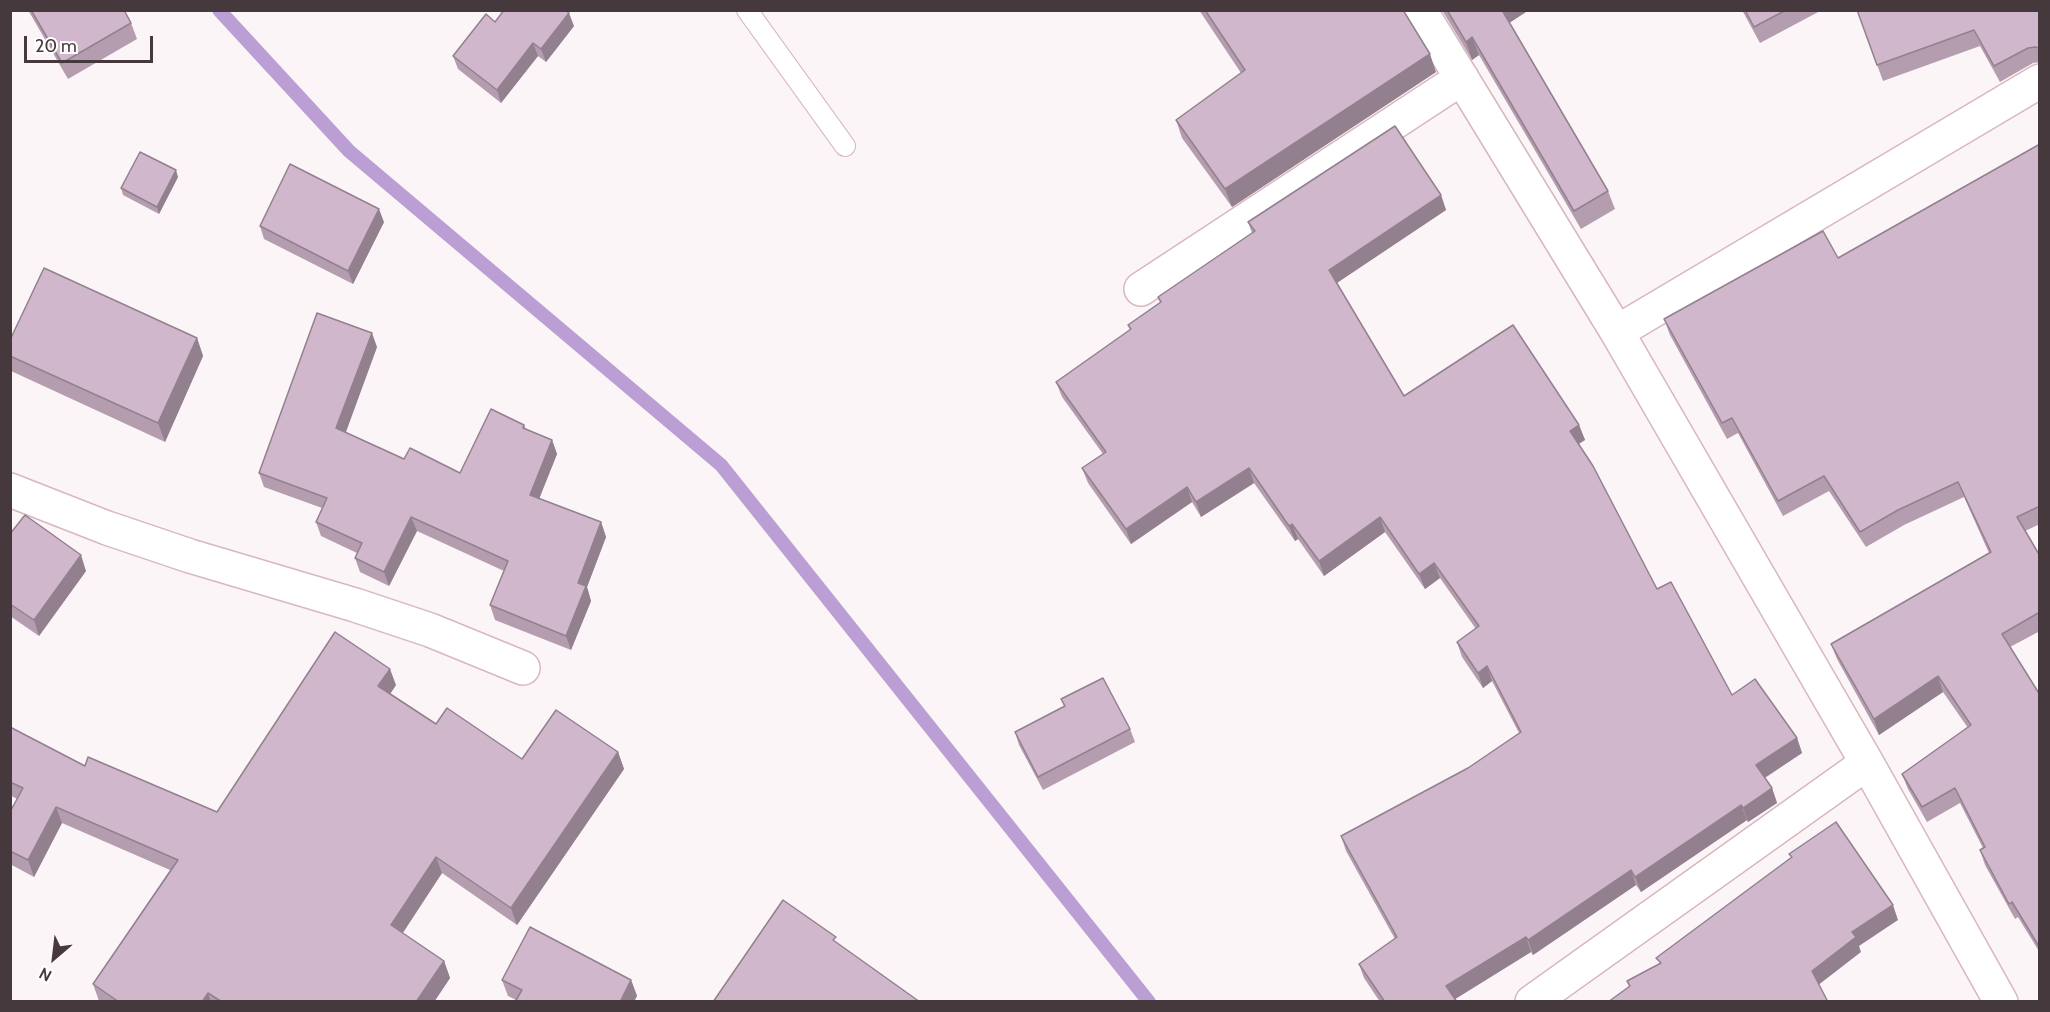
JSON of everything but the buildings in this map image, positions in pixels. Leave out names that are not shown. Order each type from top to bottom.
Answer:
[{"type":"street","points":[[1420,10],[1617,332],[1867,763],[2001,1002]]},
{"type":"street","points":[[1141,289],[1462,78]]},
{"type":"street","points":[[1617,332],[2040,81]]},
{"type":"street","points":[[10,490],[107,528],[190,556],[430,630],[523,668]]},
{"type":"street","points":[[1532,1002],[1867,763]]},
{"type":"lane","points":[[747,10],[845,146]]},
{"type":"waterway","points":[[219,10],[349,151],[721,465],[1149,1002]]}]
